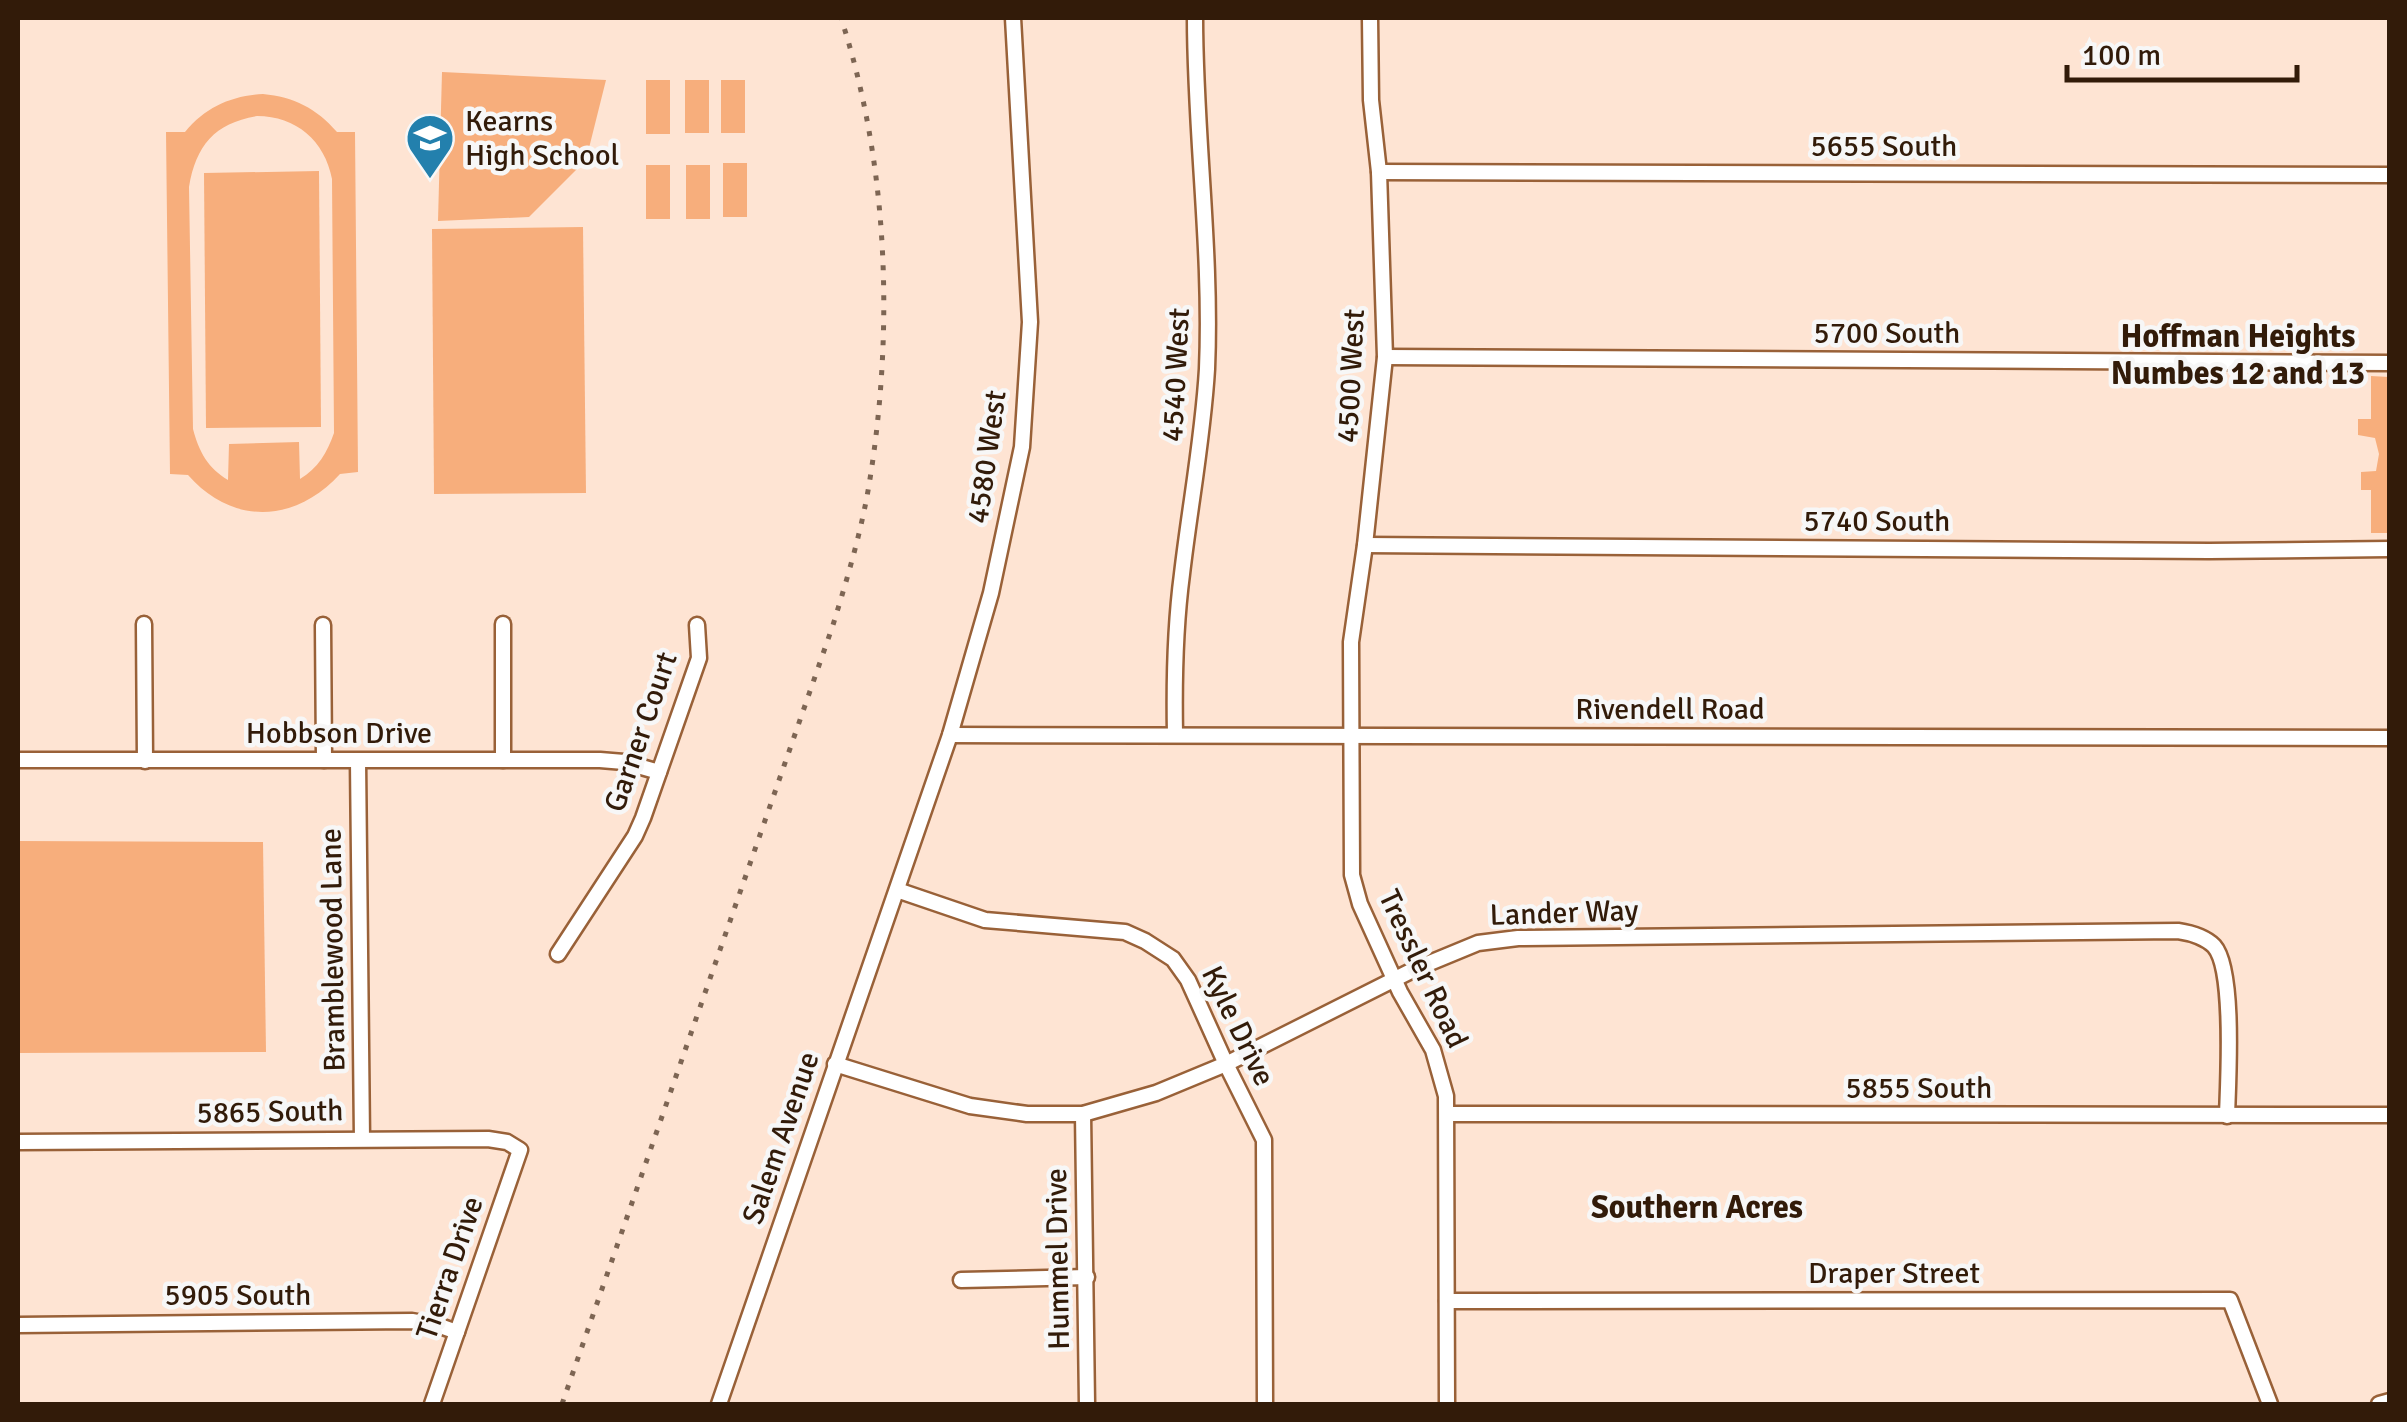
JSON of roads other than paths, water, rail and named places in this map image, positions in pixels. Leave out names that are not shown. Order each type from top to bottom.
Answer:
[{"type":"street","name":"4580 West","points":[[897,890],[950,735],[991,593],[1022,447],[1030,322],[1013,18]]},
{"type":"street","name":"4540 West","points":[[1175,734],[1176,636],[1204,418],[1208,318],[1204,188],[1196,97],[1196,18]]},
{"type":"street","name":"4500 West","points":[[1350,736],[1351,642],[1385,357],[1370,18]]},
{"type":"street","name":"5655 South","points":[[1379,172],[2390,176]]},
{"type":"street","name":"5700 South","points":[[1385,357],[2390,363]]},
{"type":"street","name":"5740 South","points":[[1365,545],[2209,552],[2390,548]]},
{"type":"street","points":[[144,624],[145,761]]},
{"type":"street","points":[[503,624],[503,760]]},
{"type":"street","points":[[324,625],[324,760]]},
{"type":"street","name":"Garner Court","points":[[558,954],[634,836],[699,658],[696,625]]},
{"type":"street","name":"Rivendell Road","points":[[950,735],[2390,738]]},
{"type":"street","name":"Tressler Road","points":[[1350,736],[1352,875],[1360,904],[1433,1050],[1448,1114],[1446,1404]]},
{"type":"street","name":"Hobbson Drive","points":[[18,760],[624,762],[659,772]]},
{"type":"street","name":"Bramblewood Lane","points":[[358,761],[362,1139]]},
{"type":"street","name":"Salem Avenue","points":[[720,1404],[897,890]]},
{"type":"street","name":"Kyle Drive","points":[[897,890],[985,920],[1125,932],[1173,959],[1188,980],[1264,1140],[1265,1404]]},
{"type":"street","name":"Lander Way","points":[[835,1064],[970,1106],[1026,1114],[1084,1114],[1156,1093],[1226,1064],[1478,943],[1518,938],[2178,931],[2190,932],[2214,946],[2226,976],[2227,1116]]},
{"type":"street","name":"Hummel Drive","points":[[1084,1114],[1088,1404]]},
{"type":"street","name":"5855 South","points":[[1448,1114],[2390,1115]]},
{"type":"street","name":"5865 South","points":[[18,1142],[488,1138],[520,1150]]},
{"type":"street","name":"Tierra Drive","points":[[432,1404],[520,1150]]},
{"type":"street","points":[[961,1280],[1086,1278]]},
{"type":"street","name":"Draper Street","points":[[1447,1301],[2230,1300],[2270,1404]]},
{"type":"street","name":"5905 South","points":[[18,1325],[412,1322],[457,1332]]},
{"type":"street","points":[[2379,1404],[2390,1400]]},
{"type":"railway","points":[[562,1404],[833,625],[866,503],[882,369],[882,250],[869,132],[841,18]]},
{"type":"place","name":"Kearns High School","points":[[430,180]]},
{"type":"district","name":"Hoffman Heights Numbes 12 and 13","points":[[2238,354]]},
{"type":"district","name":"Southern Acres","points":[[1697,1207]]}]
